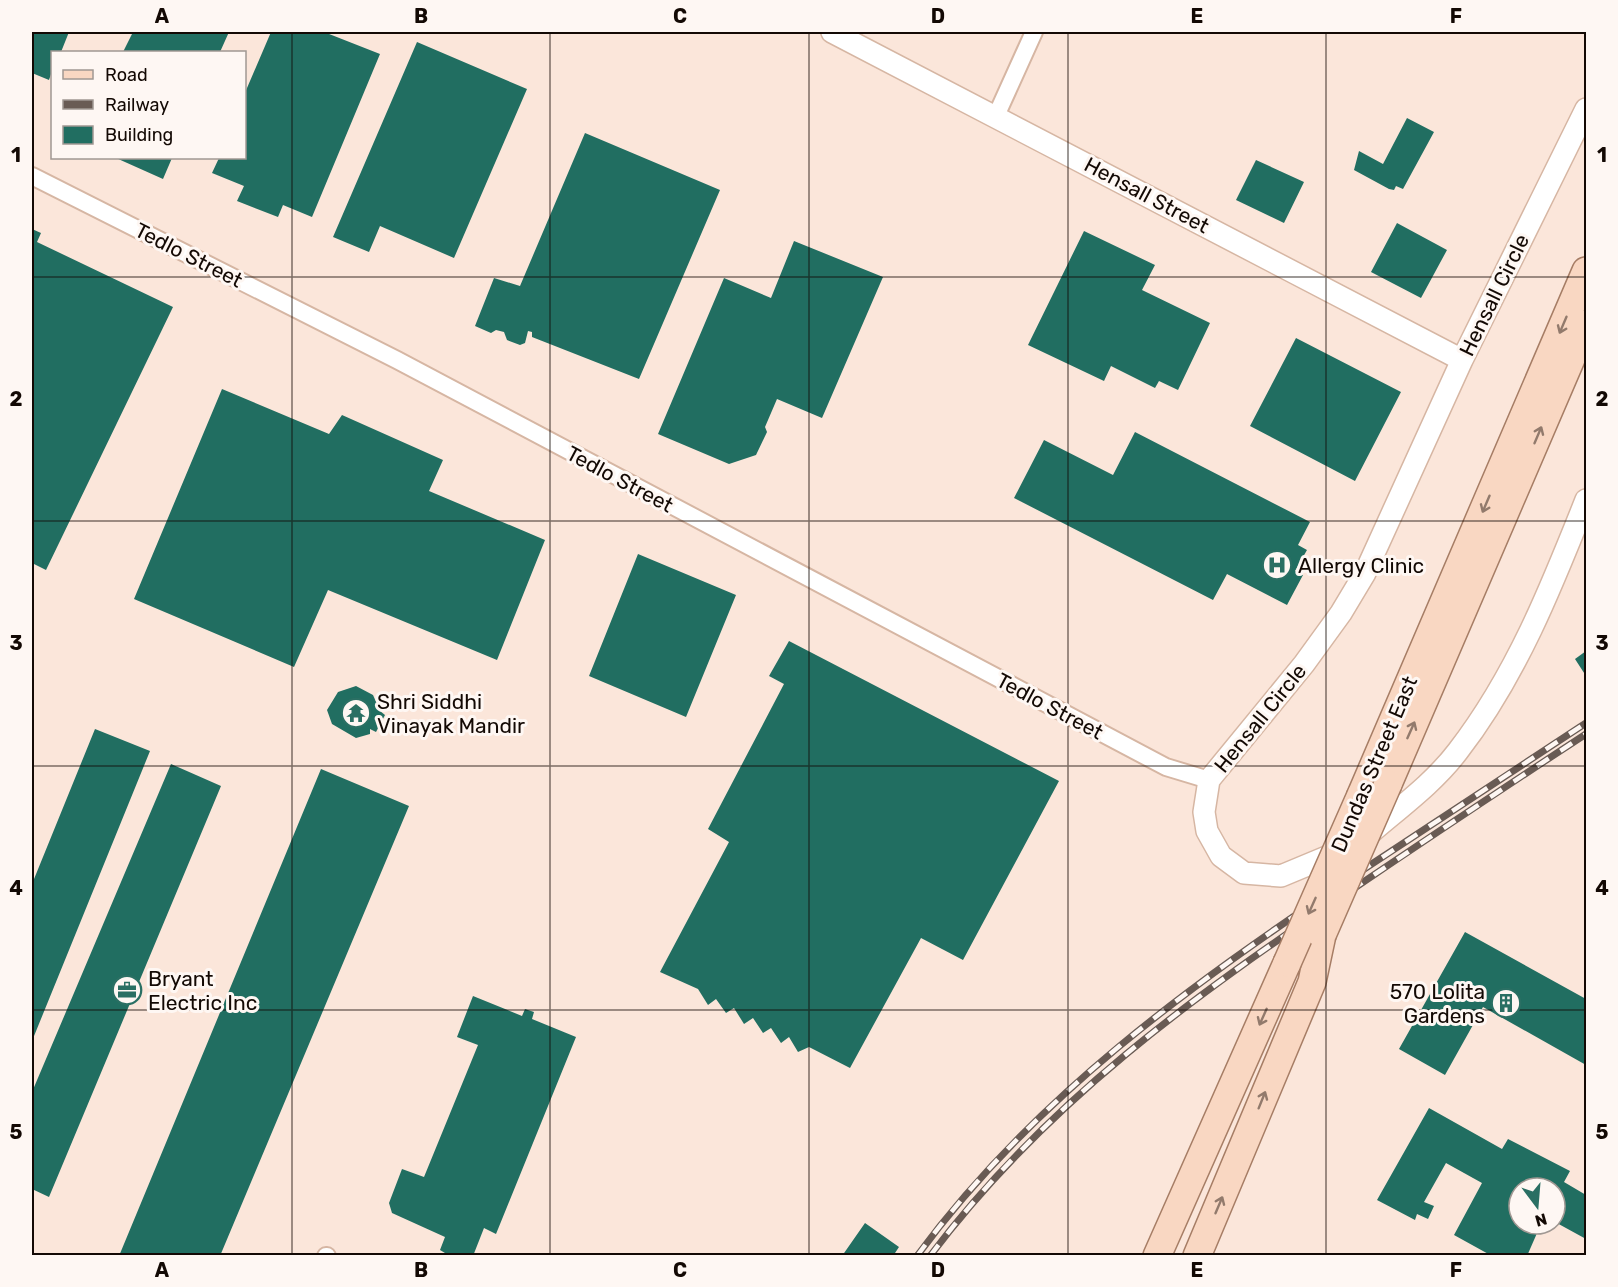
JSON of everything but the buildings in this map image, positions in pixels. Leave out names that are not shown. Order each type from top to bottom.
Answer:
[{"type":"main road","name":"Dundas Street East","points":[[1157,1256],[1361,795],[1587,271]]},
{"type":"main road","name":"Dundas Street East","points":[[1197,1256],[1312,982],[1322,935],[1587,324]]},
{"type":"street","name":"Hensall Street","points":[[832,32],[1462,360]]},
{"type":"street","points":[[996,116],[1035,32]]},
{"type":"street","name":"Hensall Circle","points":[[1587,109],[1462,360],[1390,522],[1347,603],[1304,664],[1209,780],[1204,812],[1211,840],[1228,862],[1244,873],[1268,877],[1287,875],[1357,844],[1433,779],[1458,752],[1489,705],[1534,626],[1587,500]]},
{"type":"street","name":"Tedlo Street","points":[[32,176],[397,360],[1166,767],[1209,780]]},
{"type":"railway","points":[[917,1256],[962,1199],[1011,1145],[1118,1047],[1175,1002],[1292,918],[1586,723]]},
{"type":"railway","points":[[930,1256],[975,1200],[1023,1149],[1073,1100],[1180,1011],[1294,929],[1586,734]]},
{"type":"place","name":"Allergy Clinic","points":[[1277,565]]},
{"type":"place","name":"Shri Siddhi Vinayak Mandir","points":[[356,713]]},
{"type":"place","name":"Bryant Electric Inc","points":[[127,990]]},
{"type":"place","name":"570 Lolita Gardens","points":[[1506,1003]]}]
